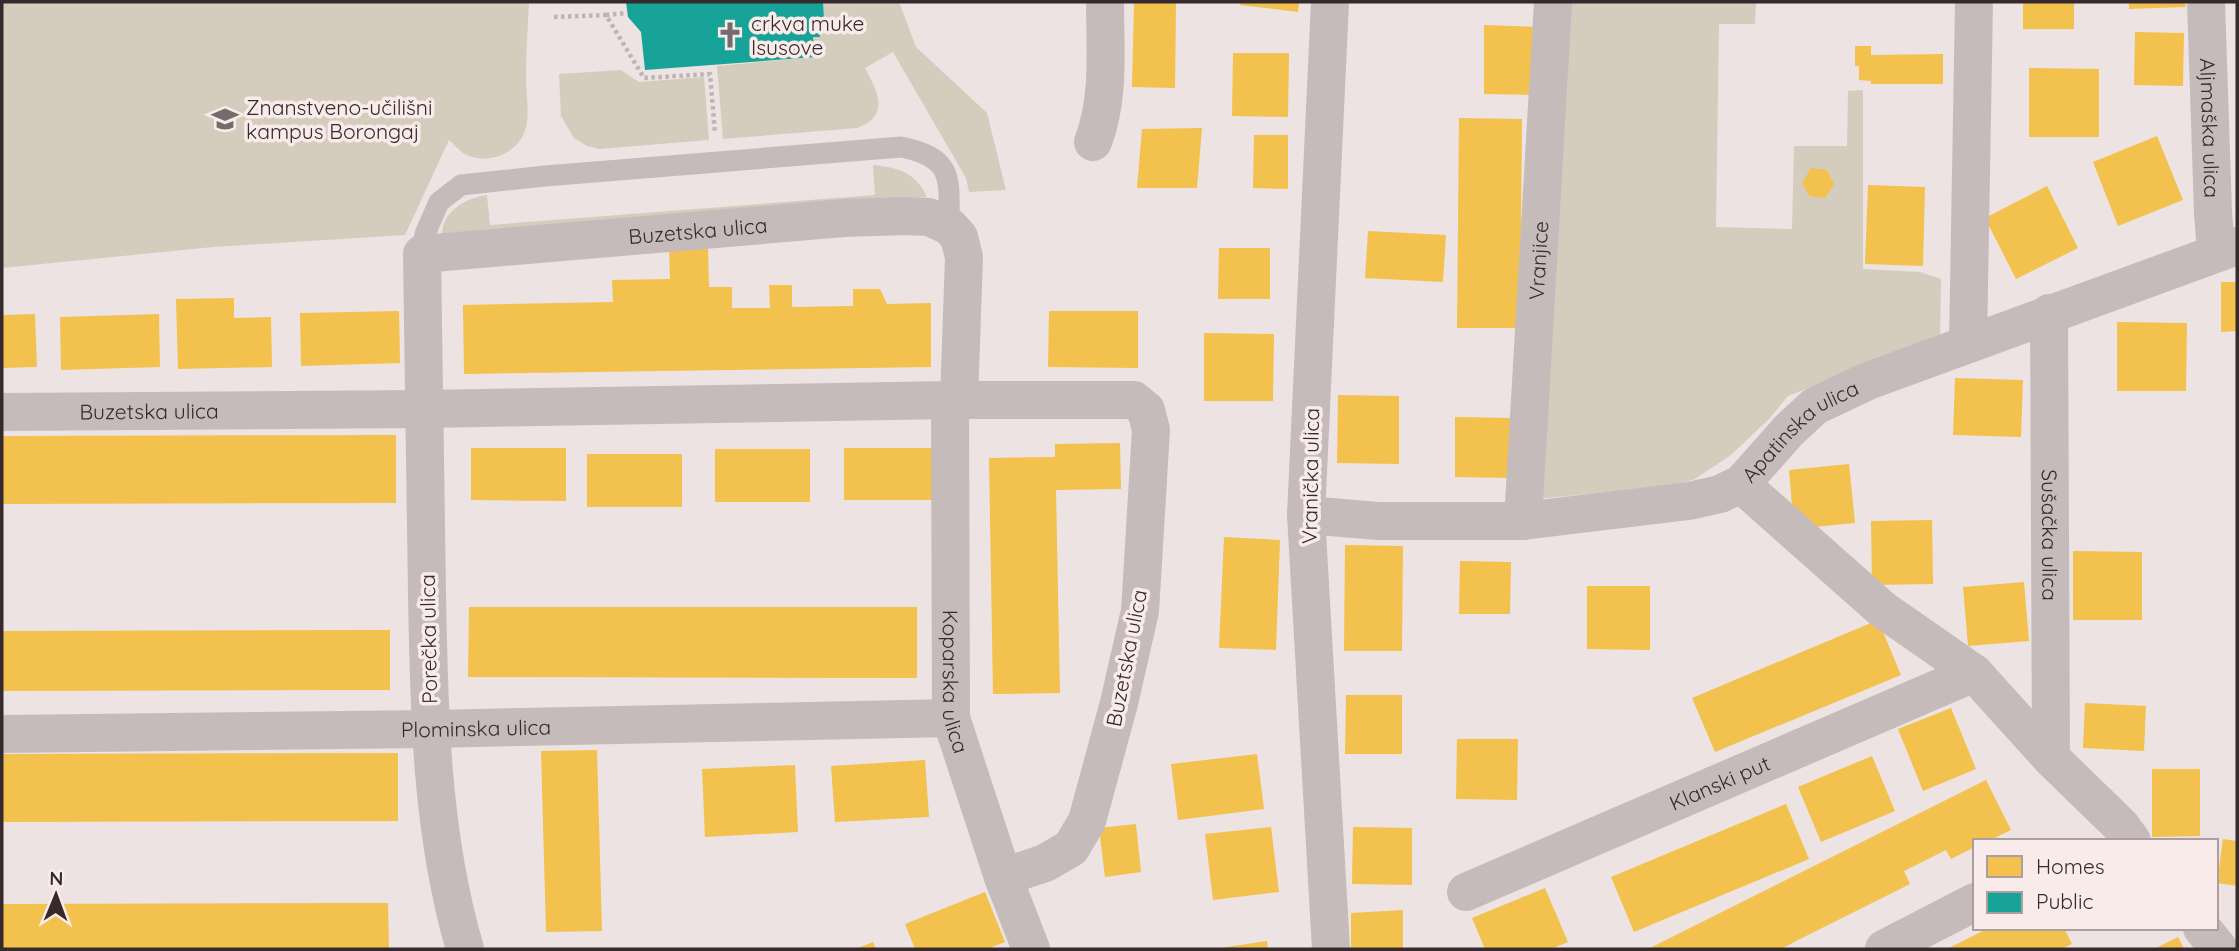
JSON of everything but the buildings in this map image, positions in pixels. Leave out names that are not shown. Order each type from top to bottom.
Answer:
[{"type":"street","points":[[1093,142],[1102,121],[1105,89],[1105,2]]},
{"type":"street","name":"Vranička ulica","points":[[1330,2],[1306,515],[1331,949]]},
{"type":"street","name":"Vranjice","points":[[1523,521],[1553,2]]},
{"type":"street","points":[[1968,344],[1974,2]]},
{"type":"street","name":"Aljmaška ulica","points":[[2206,2],[2213,212],[2227,249]]},
{"type":"street","name":"Buzetska ulica","points":[[422,254],[844,218],[929,217],[949,226]]},
{"type":"street","points":[[949,226],[958,237],[964,257],[955,400]]},
{"type":"street","name":"Apatinska ulica","points":[[1306,515],[1378,521],[1523,521],[1689,501],[1720,494],[1741,484],[1789,430],[1815,406],[1868,381],[2227,249]]},
{"type":"street","points":[[422,254],[423,409]]},
{"type":"street","name":"Sušačka ulica","points":[[2049,313],[2051,758]]},
{"type":"street","name":"Koparska ulica","points":[[955,400],[951,718],[1003,877],[1031,949]]},
{"type":"street","name":"Buzetska ulica","points":[[2,412],[1134,400],[1146,410],[1151,430],[1140,611],[1119,703],[1087,821],[1071,848],[1045,863],[1003,877]]},
{"type":"street","name":"Porečka ulica","points":[[423,409],[430,729],[438,824],[453,907],[465,949]]},
{"type":"street","points":[[1741,484],[1882,609],[1973,673],[2051,758],[2115,836]]},
{"type":"street","name":"Klanski put","points":[[1466,892],[1973,673]]},
{"type":"street","name":"Plominska ulica","points":[[2,734],[430,729],[951,718]]},
{"type":"street","points":[[1884,949],[1973,903]]},
{"type":"street","points":[[2204,930],[2219,949]]},
{"type":"lane","points":[[422,254],[425,234],[439,202],[461,186],[545,176],[901,147],[919,151],[937,160],[947,174],[949,226]]},
{"type":"path","points":[[554,17],[627,13]]},
{"type":"path","points":[[606,15],[644,78],[710,74],[718,162]]},
{"type":"shaded area","name":"Znanstveno-učilišni kampus Borongaj","points":[[2,2],[529,2],[526,127],[517,144],[493,158],[483,159],[465,154],[449,140],[405,235],[213,247],[2,268]]},
{"type":"shaded area","points":[[823,2],[899,2],[916,47],[987,113],[1006,190],[969,192],[966,178],[893,52],[865,68],[874,85],[878,102],[878,110],[868,123],[857,128],[723,139],[717,66],[814,57],[813,37],[820,37],[818,18],[824,18]]},
{"type":"shaded area","points":[[1564,2],[1756,2],[1755,24],[1719,24],[1716,227],[1792,229],[1794,146],[1847,146],[1848,91],[1863,90],[1863,269],[1920,272],[1941,279],[1940,337],[1788,396],[1769,419],[1731,455],[1695,479],[1676,485],[1538,499]]},
{"type":"shaded area","points":[[621,70],[639,82],[704,77],[709,140],[599,149],[574,138],[561,116],[559,74]]},
{"type":"shaded area","points":[[873,165],[890,167],[912,177],[927,197],[753,213],[442,235],[446,219],[457,207],[471,199],[487,195],[490,225],[875,195]]},
{"type":"place","name":"crkva muke Isusove","points":[[730,35]]},
{"type":"place","name":"Znanstveno-učilišni kampus Borongaj","points":[[225,119]]}]
